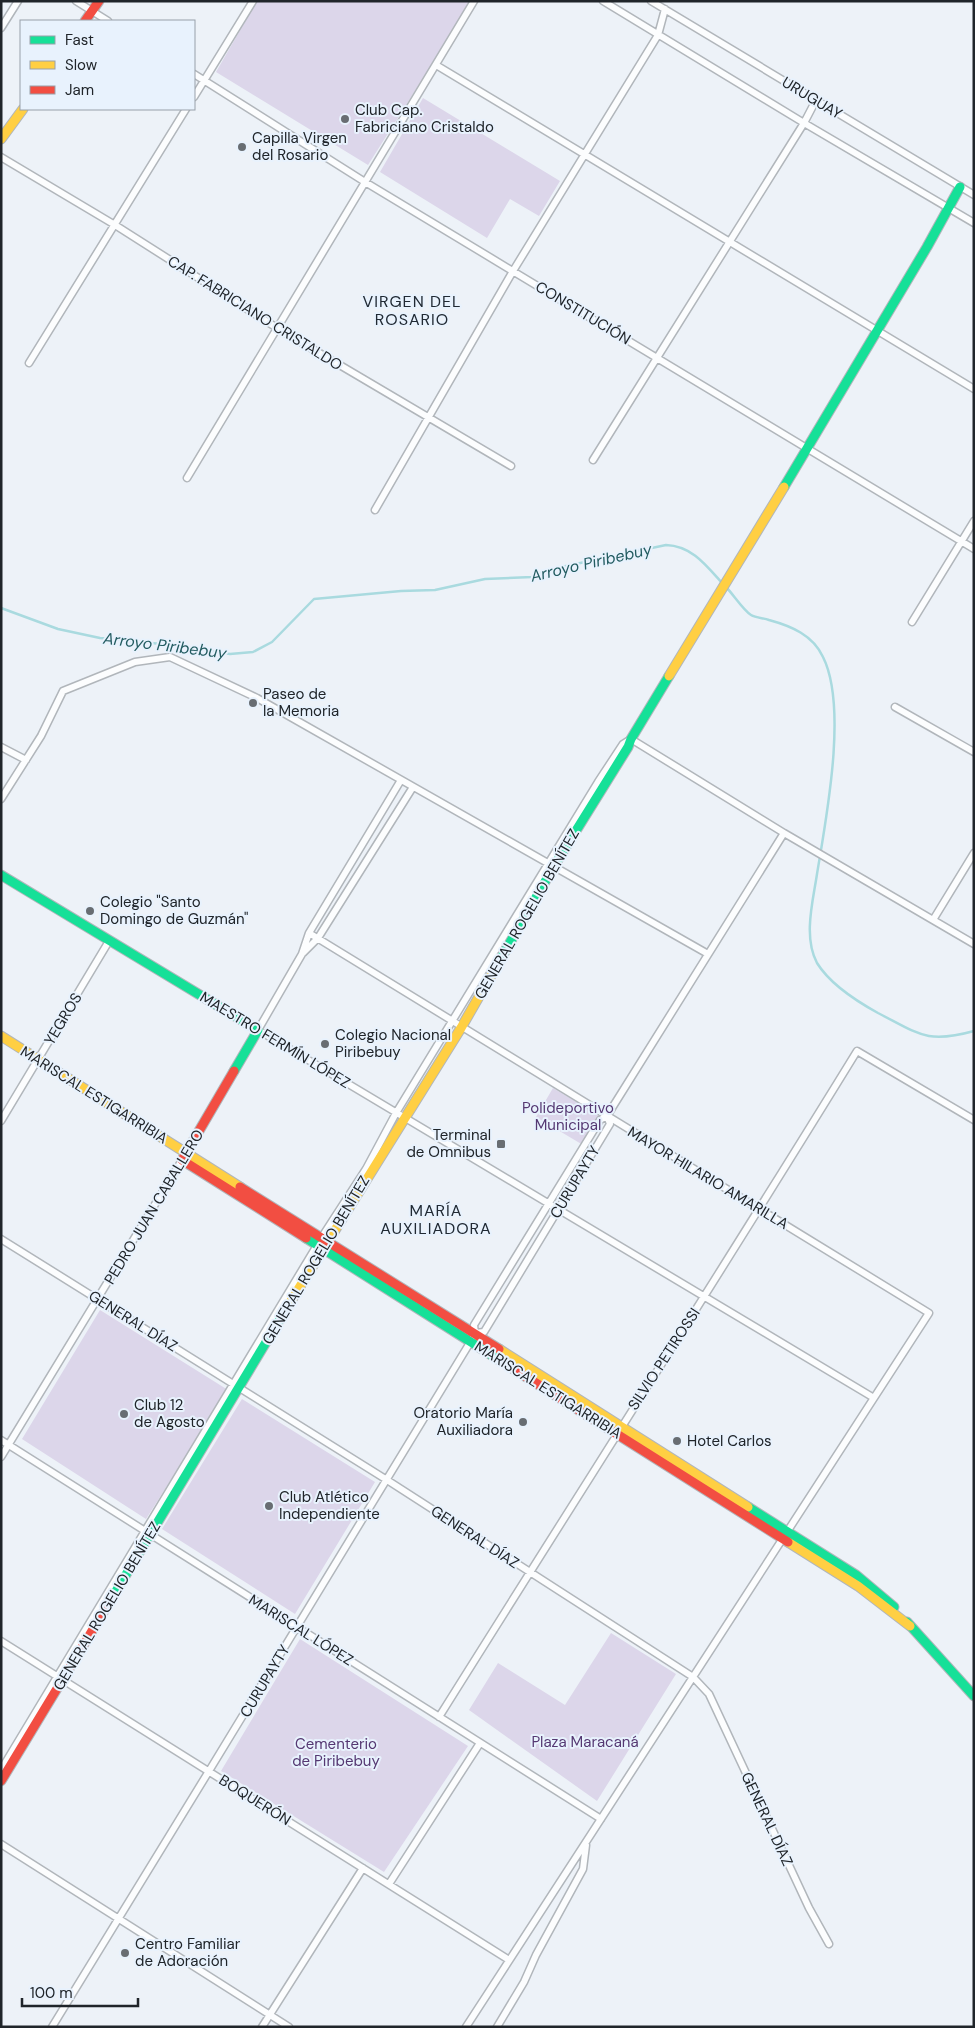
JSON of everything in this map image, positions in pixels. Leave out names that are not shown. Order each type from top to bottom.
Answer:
[{"type":"street","points":[[1,28],[18,1]]},
{"type":"street","points":[[76,1],[106,20]]},
{"type":"street","points":[[86,20],[99,1]]},
{"type":"street","points":[[195,95],[253,1]]},
{"type":"street","points":[[187,478],[474,1]]},
{"type":"street","points":[[603,1],[974,223]]},
{"type":"street","name":"URUGUAY","points":[[651,1],[974,195]]},
{"type":"street","points":[[375,510],[513,271],[658,35],[665,10]]},
{"type":"street","points":[[436,65],[974,389]]},
{"type":"street","name":"CONSTITUCIÓN","points":[[195,75],[365,182],[974,549]]},
{"type":"street","points":[[593,460],[804,123],[816,100]]},
{"type":"street","points":[[1,139],[21,110]]},
{"type":"street","points":[[29,364],[185,110]]},
{"type":"street","name":"CAP. FABRICIANO CRISTALDO","points":[[1,157],[115,225],[277,328],[511,466]]},
{"type":"street","name":"GENERAL ROGELIO BENÍTEZ","points":[[1,1770],[60,1678],[237,1386],[400,1115],[453,1022],[551,865],[628,747],[631,739],[877,331],[960,187]]},
{"type":"street","points":[[912,622],[974,521]]},
{"type":"street","points":[[1,799],[41,736],[63,691],[135,662],[170,656],[257,698],[708,954]]},
{"type":"street","points":[[895,707],[974,752]]},
{"type":"street","points":[[631,739],[784,833],[974,944]]},
{"type":"street","points":[[1,747],[26,760]]},
{"type":"street","points":[[302,954],[309,933],[401,780]]},
{"type":"street","points":[[302,954],[318,938],[413,787]]},
{"type":"street","points":[[607,1116],[784,833]]},
{"type":"street","points":[[933,920],[974,853]]},
{"type":"street","name":"GENERAL ROGELIO BENÍTEZ","points":[[400,1115],[461,1028],[551,865]]},
{"type":"street","name":"MAESTRO FERMÍN LÓPEZ","points":[[1,875],[874,1398]]},
{"type":"street","name":"MAYOR HILARIO AMARILLA","points":[[309,933],[461,1028],[929,1313],[874,1398]]},
{"type":"street","name":"YEGROS","points":[[1,1121],[109,941]]},
{"type":"street","name":"PEDRO JUAN CABALLERO","points":[[1,1457],[185,1157],[302,954]]},
{"type":"street","name":"MARISCAL ESTIGARRIBIA","points":[[1,1036],[185,1157],[618,1430],[784,1534],[856,1575],[898,1611],[974,1696]]},
{"type":"street","name":"SILVIO PETIROSSI","points":[[439,1717],[618,1430],[760,1209],[857,1050],[974,1120]]},
{"type":"street","name":"CURUPAYTY","points":[[52,2027],[210,1771],[473,1337],[474,1325],[600,1120],[607,1116],[610,1124],[558,1210],[484,1332],[473,1337]]},
{"type":"street","name":"GENERAL DÍAZ","points":[[1,1238],[386,1480],[693,1677],[709,1694],[809,1908],[829,1944]]},
{"type":"street","points":[[466,2027],[874,1398]]},
{"type":"street","name":"MARISCAL LÓPEZ","points":[[1,1440],[601,1820]]},
{"type":"street","name":"BOQUERÓN","points":[[1,1641],[509,1960]]},
{"type":"street","name":"GENERAL ROGELIO BENÍTEZ","points":[[1,1781],[60,1678]]},
{"type":"street","points":[[389,1884],[480,1743]]},
{"type":"street","points":[[497,2027],[524,1982],[536,1955],[583,1870],[586,1842]]},
{"type":"street","points":[[1,1844],[289,2027]]},
{"type":"street","points":[[262,2027],[364,1868]]},
{"type":"green space","name":"Club Cap. Fabriciano Cristaldo","points":[[257,1],[472,1],[368,165],[216,72]]},
{"type":"green space","points":[[423,98],[560,181],[539,216],[510,199],[487,238],[380,172]]},
{"type":"green space","name":"Polideportivo Municipal","points":[[553,1088],[600,1116],[583,1145],[536,1117]]},
{"type":"green space","name":"Club 12 de Agosto","points":[[100,1310],[228,1390],[146,1519],[22,1439]]},
{"type":"green space","name":"Club Atlético Independiente","points":[[242,1399],[375,1482],[295,1614],[162,1529]]},
{"type":"green space","name":"Plaza Maracaná","points":[[611,1633],[676,1674],[597,1801],[469,1710],[498,1663],[565,1705]]},
{"type":"green space","name":"Cementerio de Piribebuy","points":[[300,1639],[468,1746],[384,1872],[221,1771]]},
{"type":"waterway","name":"Arroyo Piribebuy","points":[[1,608],[58,629],[100,638],[182,646],[230,654],[253,652],[272,642],[314,599],[401,591],[435,590],[485,579],[532,577],[547,570],[666,545],[675,546],[691,553],[704,563],[722,583]]},
{"type":"waterway","name":"Arroyo Piribebuy","points":[[726,587],[751,615],[785,625],[807,637],[819,649],[830,678],[834,704],[833,764],[810,919],[811,942],[817,963],[829,978],[853,998],[914,1031],[934,1037],[945,1037],[974,1031]]},
{"type":"traffic: fast","points":[[784,487],[927,247],[960,187]]},
{"type":"traffic: fast","points":[[496,967],[554,866],[628,747],[669,676]]},
{"type":"traffic: fast","points":[[1,875],[258,1030],[234,1071]]},
{"type":"traffic: fast","points":[[306,1238],[501,1361]]},
{"type":"traffic: fast","points":[[110,1601],[289,1304]]},
{"type":"traffic: fast","points":[[748,1507],[856,1575],[894,1607]]},
{"type":"traffic: fast","points":[[907,1622],[974,1696]]},
{"type":"traffic: slow","points":[[1,139],[22,110]]},
{"type":"traffic: slow","points":[[669,676],[784,487]]},
{"type":"traffic: slow","points":[[289,1304],[461,1028],[496,967]]},
{"type":"traffic: slow","points":[[1,1036],[240,1187]]},
{"type":"traffic: slow","points":[[499,1349],[748,1507]]},
{"type":"traffic: slow","points":[[788,1542],[858,1586],[910,1626]]},
{"type":"traffic: jam","points":[[86,20],[99,1]]},
{"type":"traffic: jam","points":[[234,1071],[182,1160],[306,1238]]},
{"type":"traffic: jam","points":[[240,1187],[499,1349]]},
{"type":"traffic: jam","points":[[501,1361],[788,1542]]},
{"type":"traffic: jam","points":[[1,1781],[110,1601]]},
{"type":"place","name":"Club Cap. Fabriciano Cristaldo","points":[[345,119]]},
{"type":"place","name":"Capilla Virgen del Rosario","points":[[242,147]]},
{"type":"place","name":"Paseo de la Memoria","points":[[253,703]]},
{"type":"place","name":"Colegio \"Santo Domingo de Guzmán\"","points":[[90,911]]},
{"type":"place","name":"Colegio Nacional Piribebuy","points":[[325,1044]]},
{"type":"place","name":"Terminal de Omnibus","points":[[501,1144]]},
{"type":"place","name":"Club 12 de Agosto","points":[[124,1414]]},
{"type":"place","name":"Oratorio María Auxiliadora","points":[[523,1422]]},
{"type":"place","name":"Hotel Carlos","points":[[677,1441]]},
{"type":"place","name":"Club Atlético Independiente","points":[[269,1506]]},
{"type":"place","name":"Centro Familiar de Adoración","points":[[125,1953]]},
{"type":"district","name":"VIRGEN DEL ROSARIO","points":[[412,310]]},
{"type":"district","name":"MARÍA AUXILIADORA","points":[[436,1219]]}]
